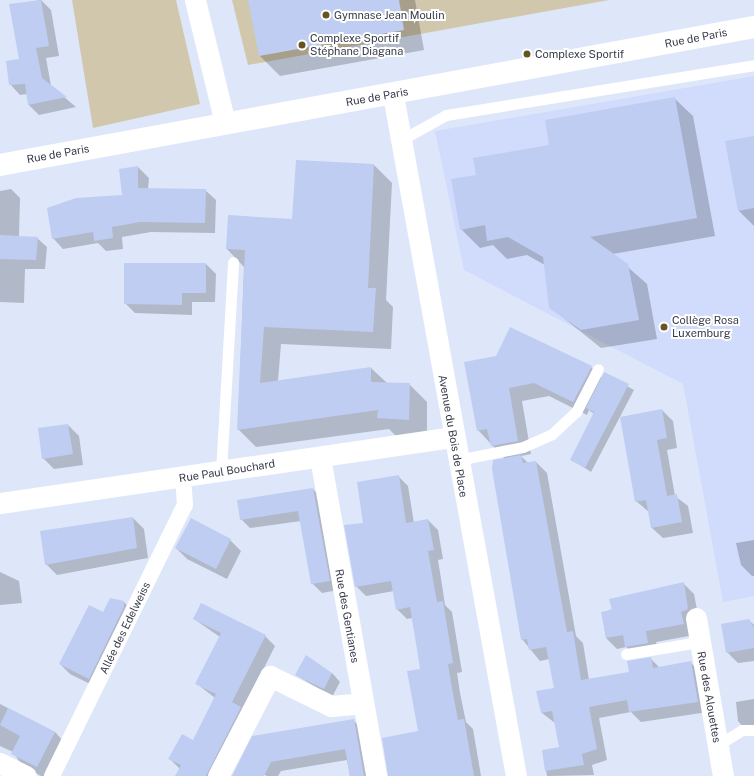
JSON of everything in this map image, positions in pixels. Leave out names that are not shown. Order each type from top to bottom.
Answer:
[{"type":"street","points":[[195,0],[225,123]]},
{"type":"street","name":"Rue de Paris","points":[[0,165],[225,123],[393,95],[754,27]]},
{"type":"street","name":"Avenue du Bois de Place","points":[[393,95],[453,437],[516,776]]},
{"type":"street","name":"Rue Paul Bouchard","points":[[0,504],[453,437]]},
{"type":"street","name":"Rue des Gentianes","points":[[320,457],[376,776]]},
{"type":"street","name":"Allée des Edelweiss","points":[[52,776],[185,506],[183,478]]},
{"type":"street","name":"Rue des Alouettes","points":[[696,618],[723,776]]},
{"type":"street","points":[[218,776],[270,676],[331,706],[363,703]]},
{"type":"street","points":[[0,763],[26,776]]},
{"type":"lane","points":[[401,140],[446,115],[754,65]]},
{"type":"lane","points":[[221,472],[233,262]]},
{"type":"lane","points":[[458,460],[523,447],[552,434],[576,412],[598,369]]},
{"type":"lane","points":[[626,654],[699,642]]},
{"type":"lane","points":[[718,745],[742,730],[754,730]]},
{"type":"shaded area","points":[[72,0],[176,0],[200,104],[93,128]]},
{"type":"shaded area","name":"Complexe Sportif Stéphane Diagana","points":[[232,0],[609,0],[248,65]]},
{"type":"shaded area","name":"Collège Rosa Luxemburg","points":[[754,76],[754,596],[723,602],[683,384],[464,270],[435,131]]},
{"type":"building","points":[[41,0],[49,46],[36,48],[42,78],[67,97],[28,105],[25,84],[9,85],[6,61],[19,59],[9,4]]},
{"type":"building","name":"Gymnase Jean Moulin","points":[[248,0],[399,0],[404,30],[259,56]]},
{"type":"building","points":[[675,97],[697,218],[590,237],[628,264],[639,320],[581,330],[549,308],[543,257],[508,237],[487,241],[485,225],[460,230],[451,179],[476,175],[473,158],[549,145],[545,120]]},
{"type":"building","points":[[754,136],[754,208],[738,211],[725,141]]},
{"type":"building","points":[[296,160],[374,164],[368,288],[376,288],[373,332],[264,327],[260,383],[371,367],[371,382],[410,383],[409,420],[377,418],[378,410],[237,430],[245,250],[226,249],[228,215],[292,219]]},
{"type":"building","points":[[138,166],[138,188],[206,189],[205,223],[140,222],[112,227],[113,238],[94,241],[93,232],[52,239],[47,208],[76,198],[122,195],[119,169]]},
{"type":"building","points":[[0,235],[38,237],[36,260],[0,259]]},
{"type":"building","points":[[124,263],[206,263],[206,293],[182,293],[182,305],[124,304]]},
{"type":"building","points":[[510,327],[592,366],[573,402],[534,383],[509,388],[518,441],[491,446],[487,429],[477,431],[464,362],[496,356]]},
{"type":"building","points":[[604,372],[629,384],[585,468],[570,460],[594,412],[586,408]]},
{"type":"building","points":[[662,409],[667,438],[657,440],[667,496],[677,494],[682,522],[651,528],[646,500],[635,502],[620,417]]},
{"type":"building","points":[[68,424],[73,454],[42,459],[38,428]]},
{"type":"building","points":[[521,455],[523,463],[536,461],[567,632],[573,631],[581,680],[629,672],[627,661],[651,657],[653,668],[691,661],[698,702],[629,712],[627,700],[589,707],[597,749],[582,754],[584,765],[545,771],[542,750],[559,747],[552,711],[541,713],[536,691],[554,688],[546,647],[529,650],[527,639],[521,640],[492,469],[493,460]]},
{"type":"building","points":[[399,475],[406,523],[428,519],[434,550],[428,551],[437,602],[443,601],[453,663],[448,664],[451,683],[458,720],[464,719],[474,776],[388,776],[382,738],[418,731],[407,671],[420,669],[410,607],[396,610],[391,581],[355,587],[344,525],[363,523],[357,482]]},
{"type":"building","points":[[313,488],[330,581],[311,584],[298,511],[240,520],[237,500]]},
{"type":"building","points":[[133,517],[137,548],[45,565],[40,531]]},
{"type":"building","points":[[191,518],[231,539],[216,569],[175,548]]},
{"type":"building","points":[[684,582],[688,609],[681,612],[684,624],[646,631],[648,643],[625,647],[623,635],[606,638],[601,612],[612,610],[609,599]]},
{"type":"building","points":[[110,598],[124,601],[124,607],[89,679],[59,664],[89,605],[103,612]]},
{"type":"building","points":[[201,603],[266,635],[232,702],[241,707],[206,776],[175,776],[181,765],[168,759],[182,734],[193,740],[216,694],[195,684],[221,633],[193,619]]},
{"type":"building","points":[[749,619],[754,628],[754,648],[726,653],[721,624]]},
{"type":"building","points":[[306,655],[332,673],[324,689],[295,675]]},
{"type":"building","points":[[8,708],[55,732],[37,767],[11,754],[20,736],[0,725]]},
{"type":"building","points":[[354,719],[364,776],[350,776],[345,749],[271,762],[264,776],[232,776],[252,736]]},
{"type":"place","name":"Gymnase Jean Moulin","points":[[326,15]]},
{"type":"place","name":"Complexe Sportif Stéphane Diagana","points":[[302,45]]},
{"type":"place","name":"Complexe Sportif","points":[[527,54]]},
{"type":"place","name":"Collège Rosa Luxemburg","points":[[664,327]]}]
